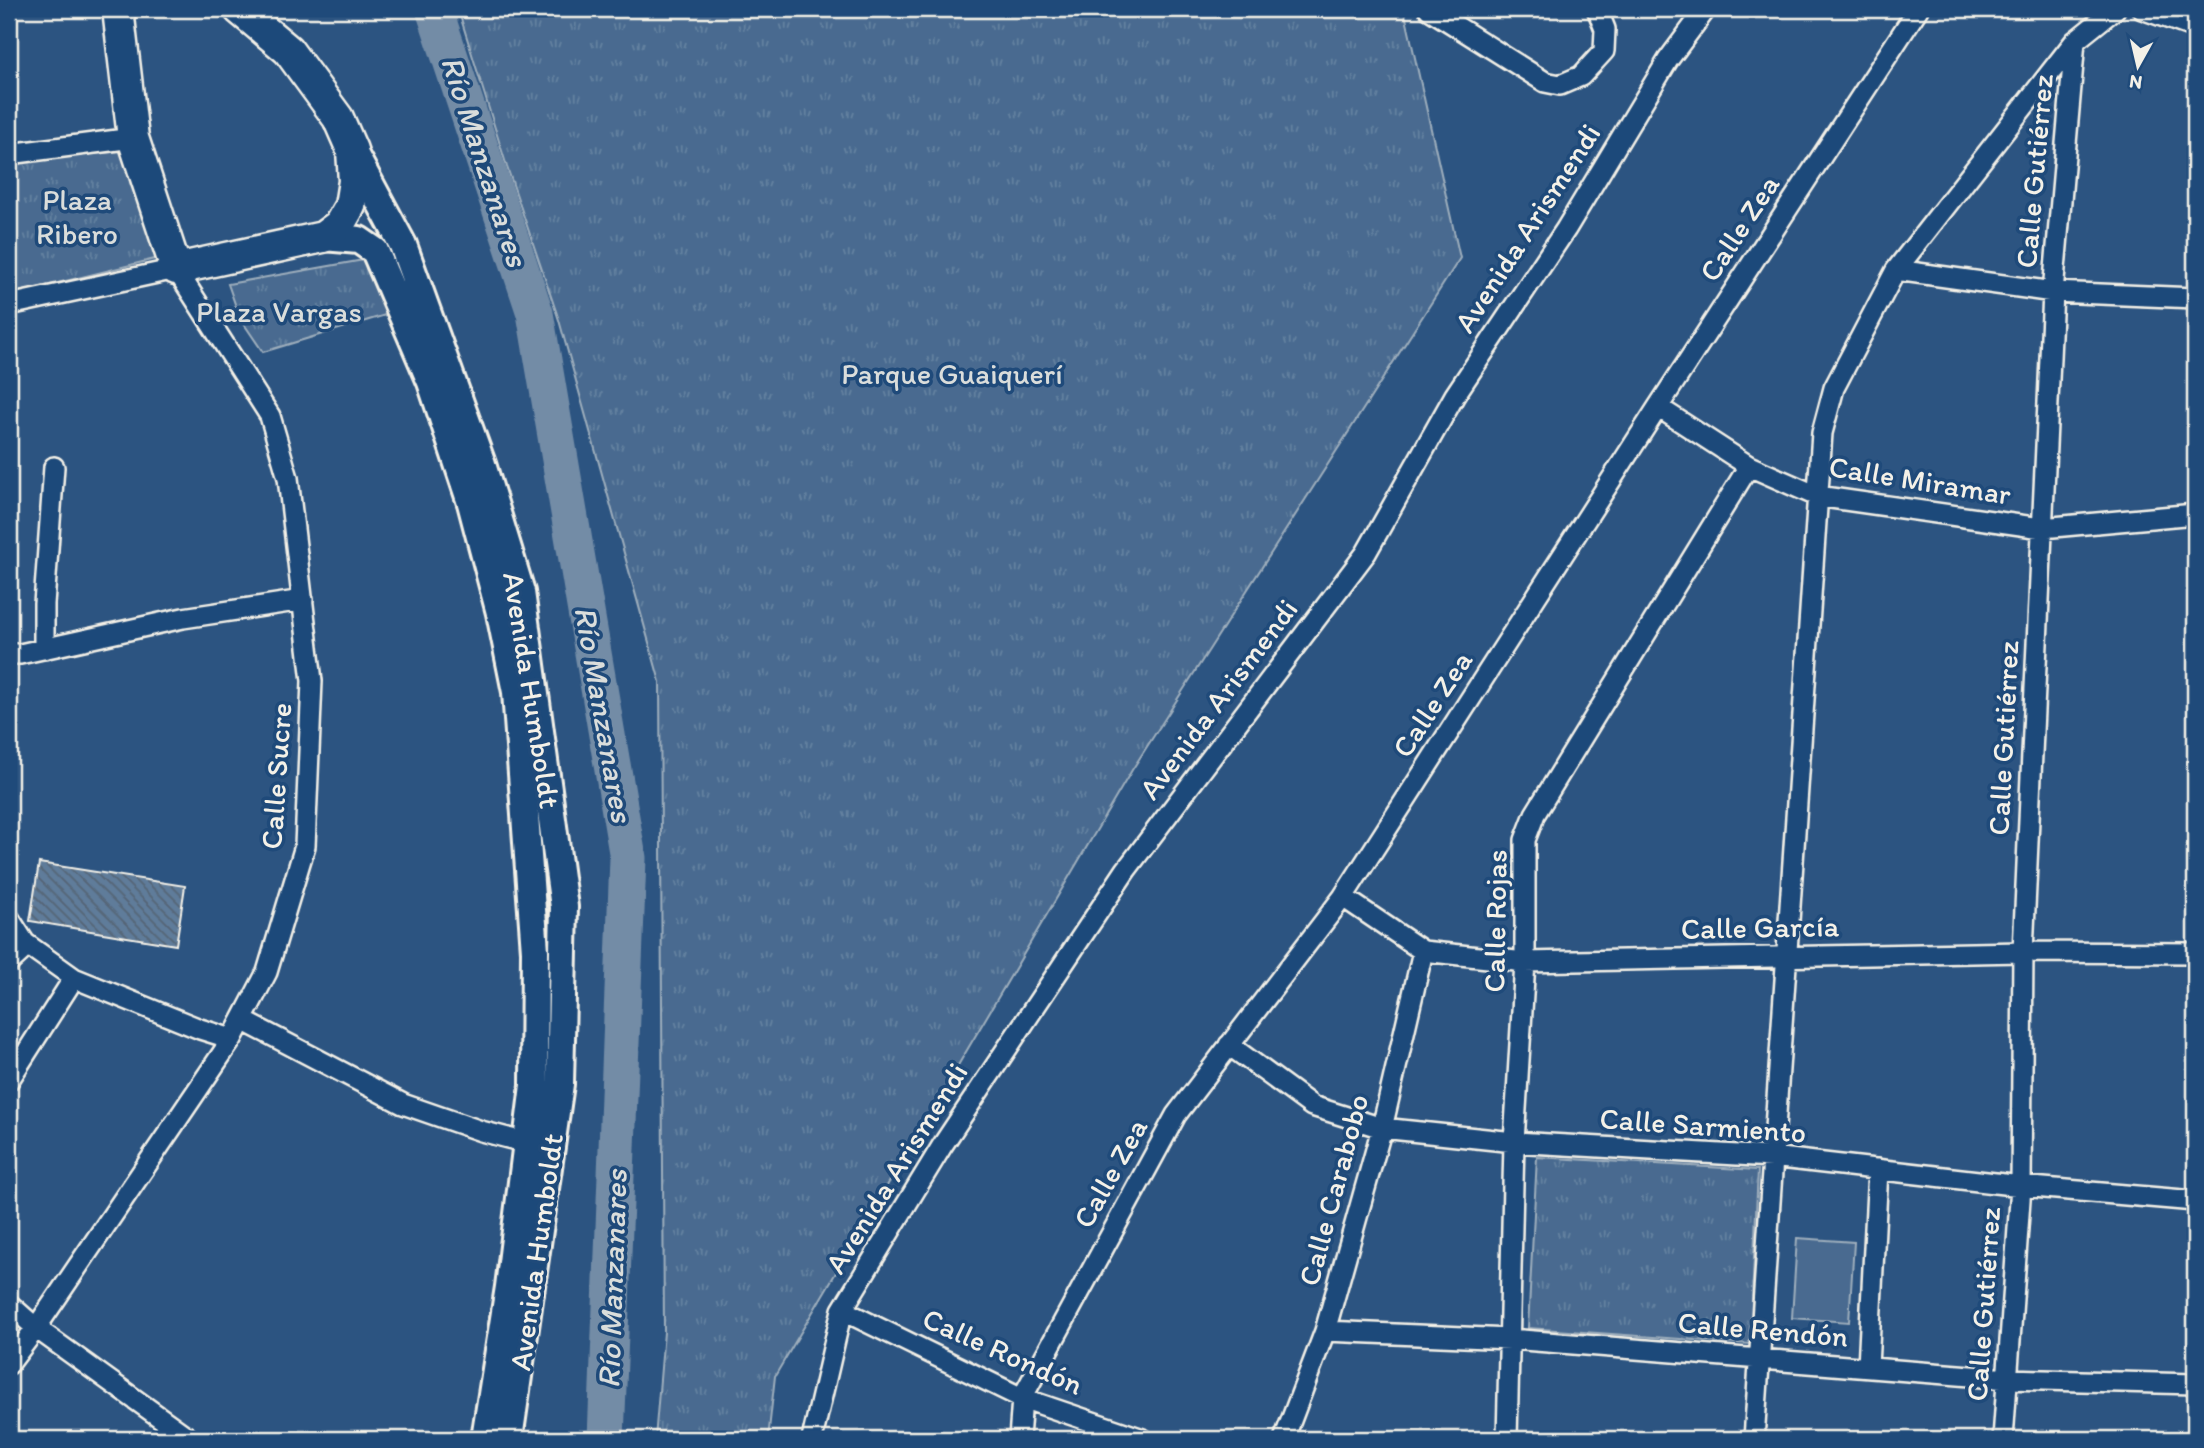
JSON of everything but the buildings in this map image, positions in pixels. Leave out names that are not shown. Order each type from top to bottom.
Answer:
[{"type":"main road","points":[[118,9],[134,138],[176,269],[323,237],[339,225],[350,206],[354,181],[352,150]]},
{"type":"main road","name":"Avenida Humboldt","points":[[239,9],[289,50],[338,118],[352,150],[403,245],[482,464],[522,592],[564,907],[560,1084],[509,1439]]},
{"type":"main road","name":"Avenida Humboldt","points":[[323,237],[359,240],[375,251],[431,382],[471,503],[500,613],[516,692],[535,951],[534,1086],[509,1287],[485,1439]]},
{"type":"street","points":[[1429,9],[1545,82],[1560,85],[1581,76],[1604,51],[1605,29],[1597,9]]},
{"type":"street","name":"Avenida Arismendi","points":[[812,1439],[842,1310],[942,1146],[1126,870],[1366,553],[1455,395],[1566,229],[1668,60],[1706,9]]},
{"type":"street","name":"Calle Zea","points":[[1019,1439],[1021,1398],[1176,1115],[1343,897],[1918,9]]},
{"type":"street","points":[[1754,1439],[1822,433],[1834,388],[1896,270],[2076,41],[2115,9]]},
{"type":"street","points":[[2142,9],[2195,28]]},
{"type":"street","name":"Calle Gutiérrez","points":[[2003,1439],[2021,1186],[2023,952],[2053,292],[2076,41]]},
{"type":"street","points":[[9,154],[134,138]]},
{"type":"street","points":[[9,305],[176,269]]},
{"type":"street","name":"Calle Sucre","points":[[9,1364],[232,1039],[267,972],[305,846],[312,681],[288,478],[270,416],[176,269]]},
{"type":"street","points":[[1896,270],[2053,292],[2195,298]]},
{"type":"street","name":"Calle Miramar","points":[[1658,407],[1749,466],[1817,496],[2042,528],[2195,514]]},
{"type":"street","name":"Calle Rojas","points":[[1507,1439],[1514,1142],[1525,962],[1525,840],[1535,814],[1749,466]]},
{"type":"street","points":[[44,649],[45,592],[54,467]]},
{"type":"street","points":[[9,654],[20,654],[183,618],[303,600]]},
{"type":"street","name":"Calle García","points":[[1343,897],[1423,951],[1525,962],[1786,955],[2195,953]]},
{"type":"street","points":[[9,918],[25,943],[74,978],[232,1039]]},
{"type":"street","points":[[9,963],[21,952],[25,943]]},
{"type":"street","name":"Calle Carabobo","points":[[1284,1439],[1325,1331],[1382,1128],[1423,951]]},
{"type":"street","points":[[9,1080],[74,978]]},
{"type":"street","points":[[242,1020],[403,1104],[481,1131],[527,1143]]},
{"type":"street","name":"Calle Sarmiento","points":[[1229,1045],[1312,1106],[1382,1128],[1514,1142],[1772,1157],[2021,1186],[2195,1201]]},
{"type":"street","points":[[1868,1367],[1878,1169]]},
{"type":"street","points":[[9,1304],[36,1328],[190,1439]]},
{"type":"street","name":"Calle Rondón","points":[[842,1310],[1021,1398],[1143,1439]]},
{"type":"street","name":"Calle Rendón","points":[[1325,1331],[1510,1339],[2008,1379],[2195,1384]]},
{"type":"green space","name":"Parque Guaiquerí","points":[[458,9],[1404,9],[1460,258],[1132,770],[775,1376],[768,1439],[655,1439],[664,1332],[660,682],[559,320],[507,167]]},
{"type":"green space","name":"Plaza Ribero","points":[[132,150],[167,256],[9,295],[9,163]]},
{"type":"green space","name":"Plaza Vargas","points":[[375,258],[392,313],[263,352],[240,318],[228,284]]},
{"type":"green space","points":[[1537,1157],[1758,1170],[1750,1344],[1528,1328]]},
{"type":"green space","points":[[1797,1238],[1854,1242],[1849,1322],[1792,1318]]},
{"type":"waterway","name":"Río Manzanares","points":[[434,9],[535,313],[628,858],[606,1439]]}]
